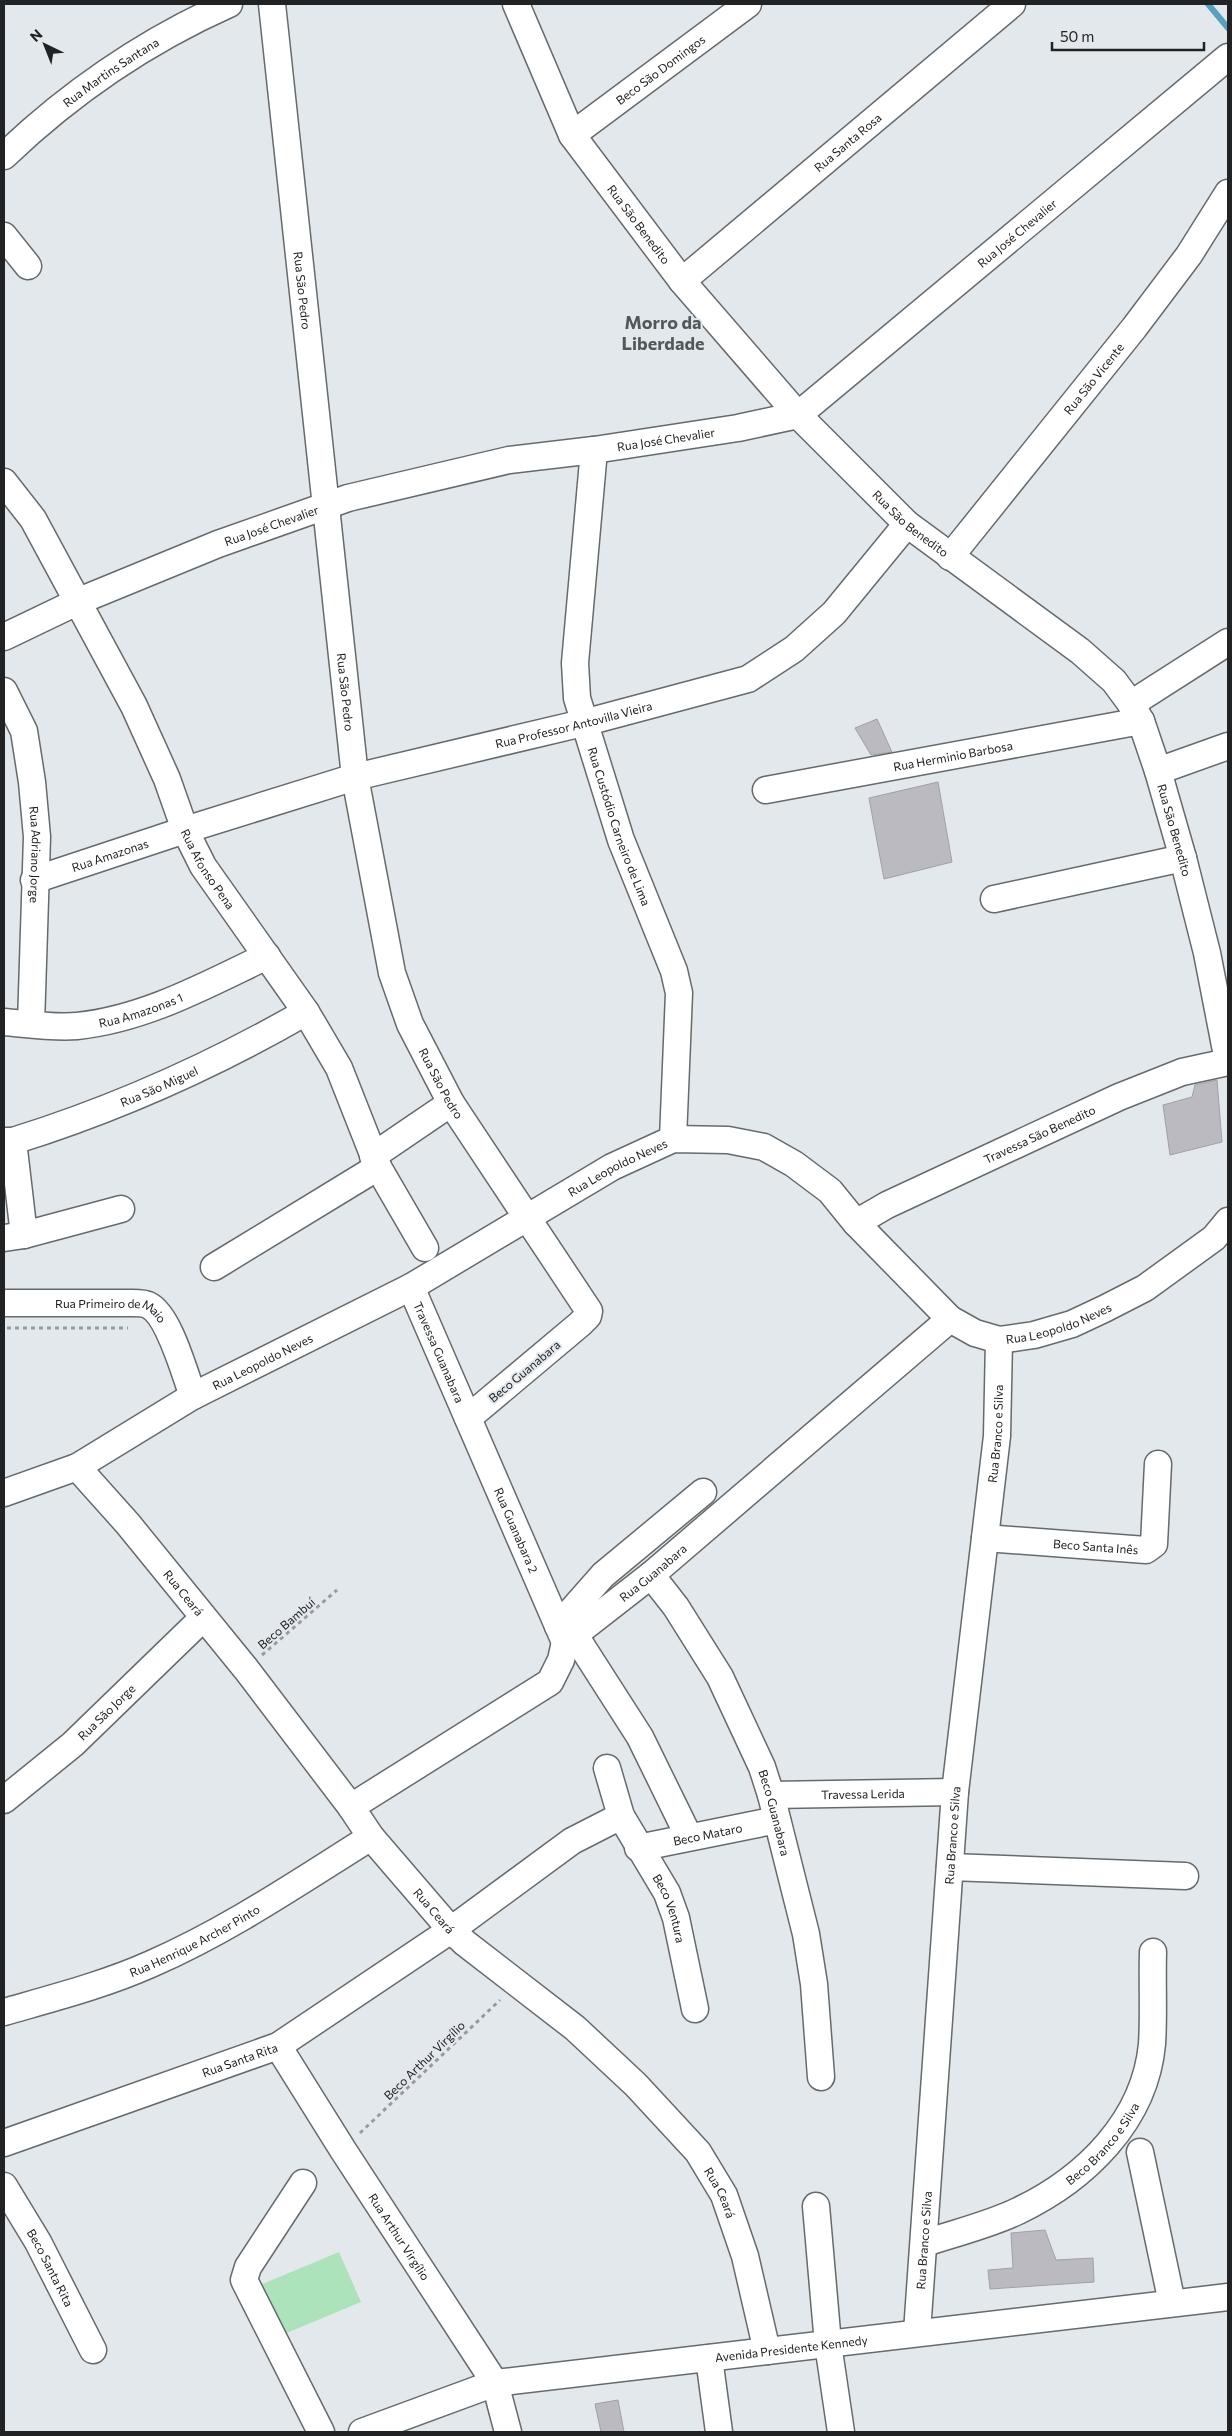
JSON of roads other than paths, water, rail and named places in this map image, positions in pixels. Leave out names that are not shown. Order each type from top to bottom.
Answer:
[{"type":"street","name":"Rua Martins Santana","points":[[4,156],[37,124],[124,61],[192,20],[229,4]]},
{"type":"street","name":"Rua São Pedro","points":[[272,4],[354,777],[392,973],[410,1024],[451,1103],[587,1306],[588,1316],[580,1324]]},
{"type":"street","name":"Rua São Benedito","points":[[516,4],[572,135],[682,280],[798,415],[907,524],[1080,651],[1114,681],[1136,712],[1158,771],[1182,858],[1218,949],[1228,1062]]},
{"type":"street","name":"Beco São Domingos","points":[[572,135],[748,4]]},
{"type":"street","name":"Rua Santa Rosa","points":[[682,280],[1012,4]]},
{"type":"street","name":"Rua José Chevalier","points":[[4,637],[79,601],[218,544],[376,491],[508,460],[594,450],[738,428],[798,415],[1228,57]]},
{"type":"street","name":"Rua São Vicente","points":[[950,557],[1134,328],[1189,255],[1228,193]]},
{"type":"street","points":[[4,236],[28,266]]},
{"type":"street","name":"Rua Custódio Carneiro de Lima","points":[[594,450],[575,663],[577,698],[621,840],[674,970],[679,1011],[674,1055],[673,1139]]},
{"type":"street","name":"Rua Afonso Pena","points":[[4,482],[33,519],[79,601],[134,706],[168,779],[185,830],[203,866],[232,910],[306,1012],[339,1068],[359,1115],[375,1161],[425,1248]]},
{"type":"street","name":"Rua Professor Antovilla Vieira","points":[[185,830],[354,777],[586,722],[748,679],[794,650],[834,613],[907,524]]},
{"type":"street","name":"Rua Herminio Barbosa","points":[[766,790],[1136,712],[1228,642]]},
{"type":"street","name":"Rua Adriano Jorge","points":[[4,691],[24,731],[32,782],[37,838],[34,880],[31,1024]]},
{"type":"street","points":[[1158,771],[1228,746]]},
{"type":"street","name":"Rua Amazonas","points":[[34,880],[185,830]]},
{"type":"street","points":[[994,899],[1182,858]]},
{"type":"street","name":"Rua Amazonas 1","points":[[4,1022],[74,1026],[114,1021],[165,1004],[267,956]]},
{"type":"street","name":"Rua São Miguel","points":[[8,1141],[78,1121],[157,1089],[259,1039],[306,1012]]},
{"type":"street","name":"Travessa São Benedito","points":[[856,1223],[886,1205],[1119,1097],[1182,1072],[1228,1062]]},
{"type":"street","points":[[214,1266],[375,1161],[451,1103]]},
{"type":"street","name":"Rua Leopoldo Neves","points":[[4,1493],[77,1467],[193,1396],[411,1287],[612,1167],[673,1139],[728,1140],[764,1147],[794,1164],[830,1191],[856,1223],[950,1320],[975,1333],[999,1340],[1034,1335],[1072,1324],[1145,1288],[1214,1238],[1228,1221]]},
{"type":"street","points":[[8,1141],[14,1236],[121,1209]]},
{"type":"street","name":"Travessa Guanabara","points":[[411,1287],[468,1418]]},
{"type":"street","name":"Rua Primeiro de Maio","points":[[4,1303],[132,1303],[149,1305],[160,1316],[170,1335],[193,1396]]},
{"type":"street","name":"Rua Guanabara","points":[[566,1634],[651,1575],[950,1320]]},
{"type":"street","name":"Beco Guanabara","points":[[468,1418],[580,1324]]},
{"type":"street","name":"Rua Branco e Silva","points":[[917,2332],[925,2243],[955,1792],[997,1436],[999,1340]]},
{"type":"street","name":"Rua Guanabara 2","points":[[468,1418],[566,1634],[640,1737],[689,1837]]},
{"type":"street","name":"Beco Santa Inês","points":[[985,1538],[1146,1550],[1154,1544],[1158,1464]]},
{"type":"street","name":"Rua Ceará","points":[[77,1467],[128,1524],[246,1669],[371,1837],[452,1930],[465,1943],[575,2028],[636,2086],[698,2152],[724,2195],[745,2256],[767,2351]]},
{"type":"street","points":[[350,1807],[550,1682],[561,1660],[566,1634],[603,1575],[703,1492]]},
{"type":"street","name":"Beco Guanabara","points":[[651,1575],[676,1607],[720,1677],[762,1767],[806,1934],[814,1984],[821,2077]]},
{"type":"street","name":"Rua São Jorge","points":[[5,1797],[72,1744],[203,1618]]},
{"type":"street","name":"Beco Ventura","points":[[606,1768],[621,1816],[638,1848],[667,1893],[676,1918],[695,2009]]},
{"type":"street","name":"Travessa Lerida","points":[[774,1807],[955,1792]]},
{"type":"street","name":"Beco Mataro","points":[[638,1848],[689,1837],[774,1807]]},
{"type":"street","points":[[452,1930],[572,1841],[621,1816]]},
{"type":"street","name":"Rua Henrique Archer Pinto","points":[[4,2012],[68,1994],[151,1964],[260,1907],[371,1837]]},
{"type":"street","points":[[950,1867],[1185,1876]]},
{"type":"street","name":"Rua Santa Rita","points":[[4,2143],[278,2046],[452,1930]]},
{"type":"street","name":"Beco Branco e Silva","points":[[925,2243],[1017,2211],[1061,2185],[1094,2159],[1124,2125],[1141,2090],[1152,2045],[1153,1952]]},
{"type":"street","name":"Rua Arthur Virgílio","points":[[278,2046],[343,2150],[495,2383],[508,2432]]},
{"type":"street","points":[[1140,2152],[1172,2303]]},
{"type":"street","points":[[303,2183],[248,2267],[244,2280],[321,2432]]},
{"type":"street","name":"Beco Santa Rita","points":[[4,2186],[38,2242],[93,2350]]},
{"type":"street","points":[[816,2206],[828,2344],[840,2432]]},
{"type":"street","name":"Avenida Presidente Kennedy","points":[[362,2432],[495,2383],[1228,2297]]},
{"type":"street","points":[[709,2358],[719,2432]]},
{"type":"waterway","points":[[1208,4],[1228,28]]},
{"type":"district","name":"Morro da Liberdade","points":[[663,332]]}]
